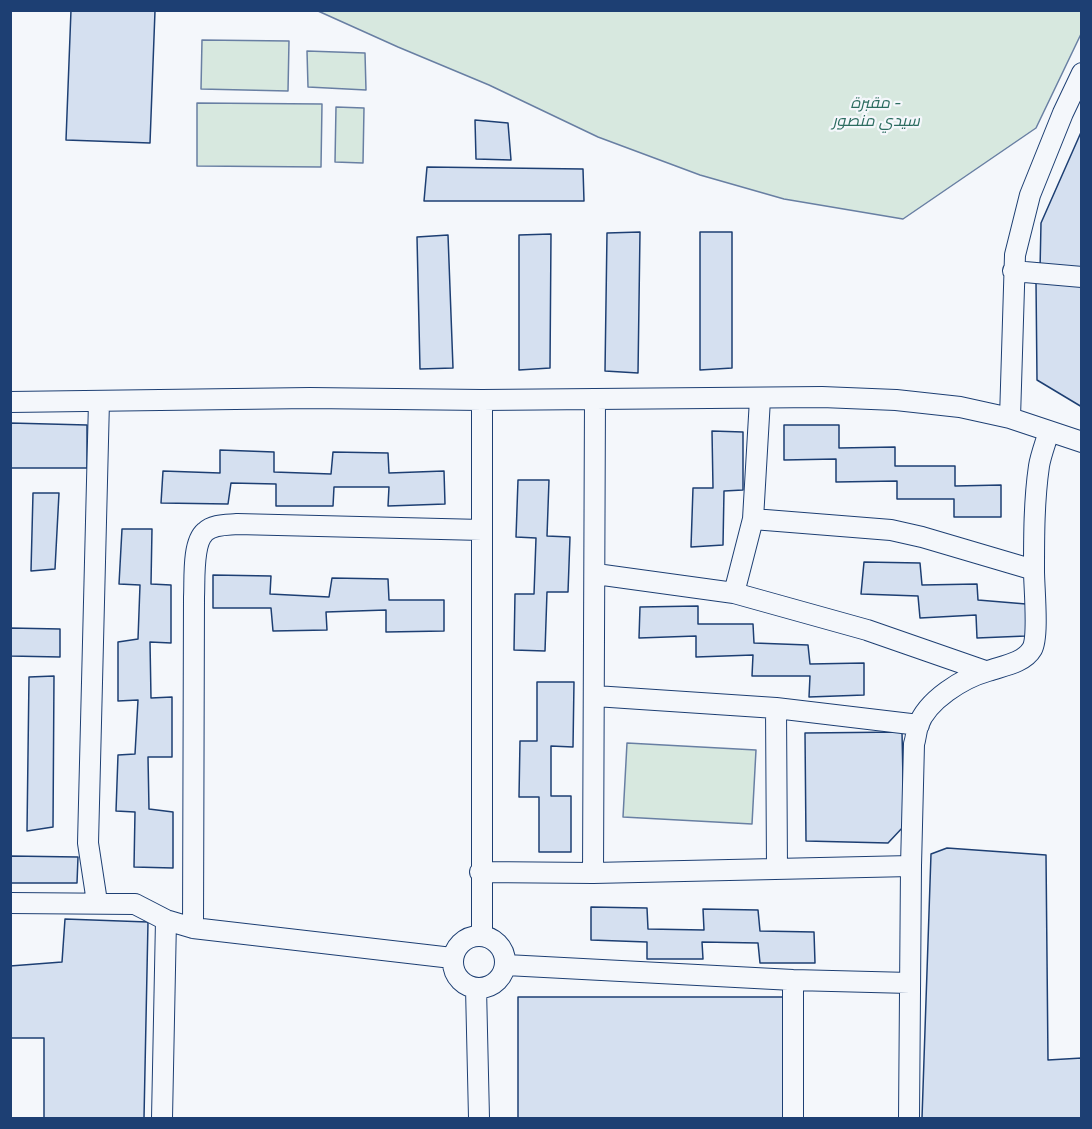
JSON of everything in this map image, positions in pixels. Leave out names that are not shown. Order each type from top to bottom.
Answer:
[{"type":"street","points":[[1010,418],[1013,271],[1019,235],[1030,195],[1082,73]]},
{"type":"street","points":[[1013,271],[1082,277]]},
{"type":"street","points":[[10,402],[310,398],[482,400],[822,397],[896,400],[960,407],[1010,418],[1082,442]]},
{"type":"street","points":[[593,873],[595,399]]},
{"type":"street","points":[[734,593],[753,519],[760,399]]},
{"type":"street","points":[[482,400],[480,872],[482,934]]},
{"type":"street","points":[[97,902],[88,843],[99,401]]},
{"type":"street","points":[[909,1119],[914,744],[918,725],[926,712],[942,696],[961,682],[1025,657],[1033,648],[1035,634],[1034,570],[1040,466],[1049,431]]},
{"type":"street","points":[[753,519],[891,530],[1034,570]]},
{"type":"street","points":[[194,927],[194,597],[196,548],[204,532],[215,526],[237,524],[482,530]]},
{"type":"street","points":[[596,574],[734,593],[867,630],[985,671]]},
{"type":"street","points":[[595,696],[776,708],[918,725]]},
{"type":"street","points":[[776,708],[777,868]]},
{"type":"street","points":[[480,872],[593,873],[911,866]]},
{"type":"street","points":[[10,903],[135,904],[166,920],[194,927],[452,958]]},
{"type":"street","points":[[162,1119],[166,920]]},
{"type":"street","points":[[482,934],[495,940],[504,951],[506,965],[500,978],[489,986],[476,988],[463,983],[454,972],[452,958],[457,946],[468,937],[482,934]]},
{"type":"street","points":[[506,965],[794,980],[910,983]]},
{"type":"street","points":[[793,1119],[794,980]]},
{"type":"street","points":[[476,988],[479,1119]]},
{"type":"green space","name":"مقبرة - سيدي منصور","points":[[1081,10],[1081,34],[1036,128],[903,219],[784,199],[700,175],[598,137],[489,85],[318,11]]},
{"type":"green space","points":[[202,40],[289,41],[288,91],[201,89]]},
{"type":"green space","points":[[307,51],[365,53],[366,90],[308,87]]},
{"type":"green space","points":[[197,103],[322,104],[321,167],[197,166]]},
{"type":"green space","points":[[336,107],[364,108],[363,163],[335,162]]},
{"type":"green space","points":[[627,743],[756,750],[752,824],[623,817]]},
{"type":"building","points":[[71,10],[155,11],[150,143],[66,140]]},
{"type":"building","points":[[475,120],[508,123],[511,160],[476,159]]},
{"type":"building","points":[[1082,130],[1082,272],[1040,270],[1041,223]]},
{"type":"building","points":[[427,167],[583,169],[584,201],[424,201]]},
{"type":"building","points":[[640,232],[638,373],[605,371],[607,233]]},
{"type":"building","points":[[700,232],[732,232],[732,368],[700,370]]},
{"type":"building","points":[[551,234],[550,368],[519,370],[519,235]]},
{"type":"building","points":[[448,235],[453,368],[420,369],[417,237]]},
{"type":"building","points":[[1036,282],[1082,285],[1082,407],[1037,380]]},
{"type":"building","points":[[10,423],[87,425],[87,468],[10,468]]},
{"type":"building","points":[[784,425],[839,425],[839,448],[895,447],[895,466],[955,466],[955,486],[1001,485],[1001,517],[954,517],[954,499],[897,499],[897,481],[836,482],[836,459],[784,460]]},
{"type":"building","points":[[712,431],[743,432],[743,490],[724,491],[723,545],[691,547],[693,488],[713,488]]},
{"type":"building","points":[[220,450],[274,452],[274,472],[331,474],[333,452],[388,453],[389,473],[444,471],[445,504],[388,506],[389,487],[334,487],[333,506],[276,506],[276,484],[231,483],[228,504],[161,503],[163,471],[220,473]]},
{"type":"building","points":[[518,480],[549,480],[547,536],[570,537],[568,592],[547,592],[545,651],[514,650],[515,594],[534,594],[536,538],[516,537]]},
{"type":"building","points":[[33,493],[59,493],[55,569],[31,571]]},
{"type":"building","points":[[122,529],[152,529],[151,584],[171,585],[171,643],[150,642],[151,698],[172,697],[172,757],[148,757],[149,809],[173,812],[173,868],[134,867],[135,812],[116,811],[118,755],[135,754],[138,700],[118,701],[118,642],[138,639],[140,585],[119,584]]},
{"type":"building","points":[[864,562],[920,563],[922,585],[977,584],[978,600],[1026,604],[1026,636],[977,638],[976,615],[920,618],[918,596],[861,594]]},
{"type":"building","points":[[213,575],[271,576],[270,594],[329,597],[332,578],[388,579],[389,600],[444,600],[444,631],[386,632],[386,610],[326,612],[327,630],[273,631],[271,608],[213,608]]},
{"type":"building","points":[[698,606],[698,624],[753,624],[754,643],[808,645],[810,664],[864,663],[864,695],[809,697],[810,676],[752,676],[753,655],[696,657],[696,636],[639,638],[640,607]]},
{"type":"building","points":[[10,628],[60,629],[60,657],[10,656]]},
{"type":"building","points":[[54,676],[53,827],[27,831],[29,677]]},
{"type":"building","points":[[537,682],[574,682],[573,747],[551,746],[551,796],[571,796],[571,852],[539,852],[539,797],[519,797],[520,741],[537,741]]},
{"type":"building","points":[[902,732],[904,826],[888,843],[806,841],[805,733]]},
{"type":"building","points":[[947,848],[1046,855],[1048,1060],[1082,1058],[1082,1118],[922,1118],[931,854]]},
{"type":"building","points":[[10,856],[78,857],[77,883],[10,883]]},
{"type":"building","points":[[591,907],[647,908],[648,929],[704,930],[703,909],[758,910],[760,931],[814,932],[815,963],[760,963],[758,943],[702,942],[703,959],[647,959],[647,942],[591,940]]},
{"type":"building","points":[[65,919],[148,922],[144,1118],[44,1118],[44,1038],[10,1038],[10,966],[62,962]]},
{"type":"building","points":[[518,997],[784,997],[786,1118],[518,1118]]}]
